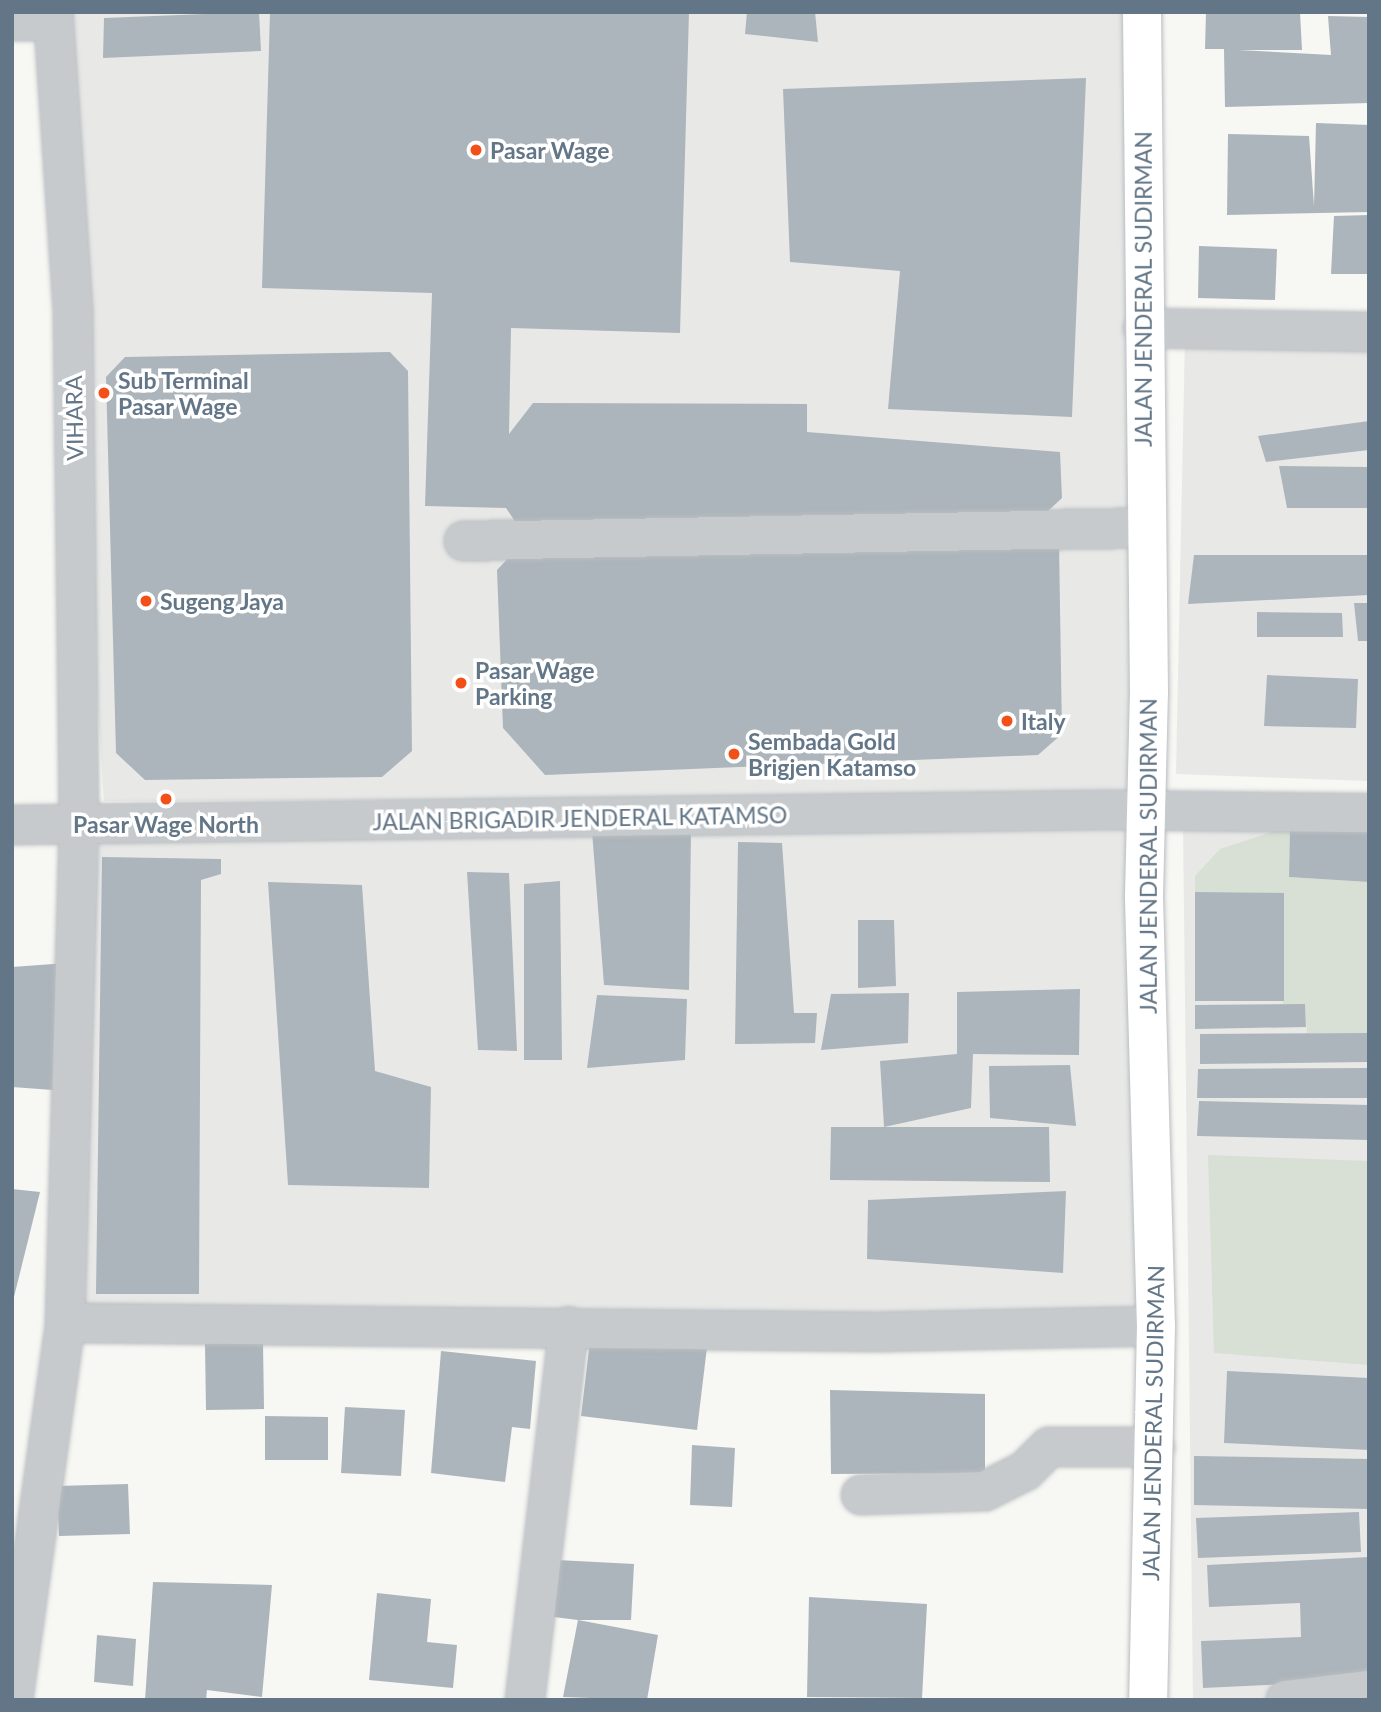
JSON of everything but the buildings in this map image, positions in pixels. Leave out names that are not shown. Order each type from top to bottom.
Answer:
[{"type":"main road","name":"JALAN JENDERAL SUDIRMAN","points":[[1142,12],[1144,528],[1149,810],[1144,898],[1156,1326],[1148,1700]]},
{"type":"street","points":[[12,21],[54,17]]},
{"type":"street","name":"VIHARA","points":[[13,1700],[17,1635],[65,1323],[79,824],[73,311],[54,17]]},
{"type":"street","points":[[1143,328],[1369,332]]},
{"type":"street","points":[[464,541],[1144,528]]},
{"type":"street","name":"JALAN BRIGADIR JENDERAL KATAMSO","points":[[12,825],[1149,810],[1369,813]]},
{"type":"street","points":[[65,1323],[878,1332],[1156,1326]]},
{"type":"street","points":[[525,1700],[569,1327]]},
{"type":"street","points":[[861,1495],[985,1492],[1025,1471],[1049,1447],[1155,1447]]},
{"type":"street","points":[[1286,1700],[1369,1690]]},
{"type":"shaded area","points":[[52,12],[1127,12],[1137,1342],[66,1337],[101,810],[455,800],[104,801]]},
{"type":"shaded area","points":[[1369,334],[1369,781],[1176,774],[1185,337]]},
{"type":"shaded area","points":[[1183,825],[1369,826],[1369,1689],[1280,1700],[1193,1700]]},
{"type":"shaded area","points":[[1290,826],[1289,877],[1369,882],[1369,1033],[1307,1033],[1305,1004],[1283,1004],[1284,893],[1195,892],[1195,876],[1220,849]]},
{"type":"shaded area","points":[[1208,1155],[1369,1161],[1369,1365],[1214,1353]]},
{"type":"place","name":"Pasar Wage","points":[[476,150]]},
{"type":"place","name":"Sub Terminal Pasar Wage","points":[[104,393]]},
{"type":"place","name":"Sugeng Jaya","points":[[146,601]]},
{"type":"place","name":"Pasar Wage Parking","points":[[461,683]]},
{"type":"place","name":"Italy","points":[[1007,721]]},
{"type":"place","name":"Sembada Gold Brigjen Katamso","points":[[734,754]]},
{"type":"place","name":"Pasar Wage North","points":[[166,799]]}]
